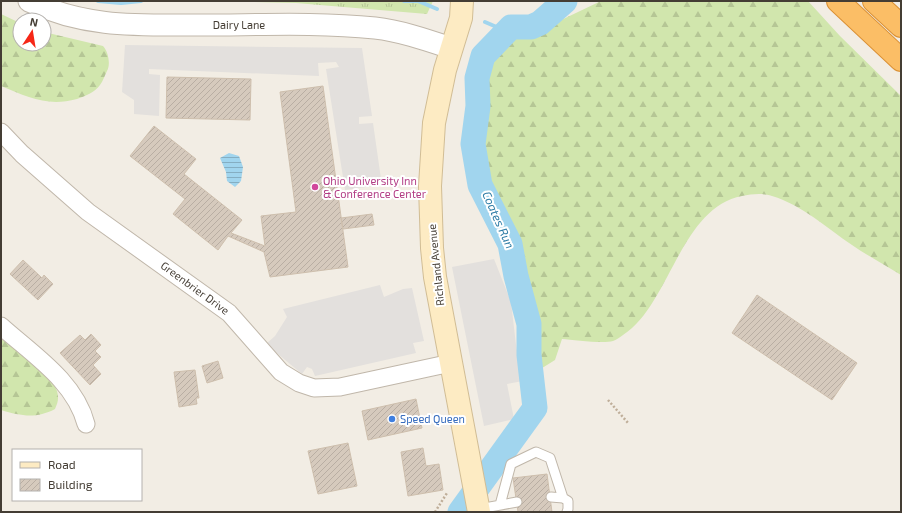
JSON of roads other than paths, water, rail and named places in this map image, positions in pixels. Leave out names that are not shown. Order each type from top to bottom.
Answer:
[{"type":"highway","points":[[838,1],[901,60]]},
{"type":"highway","points":[[874,1],[901,26]]},
{"type":"main road","name":"Richland Avenue","points":[[465,7],[451,48],[434,124],[430,186],[432,248],[435,277],[479,510]]},
{"type":"street","name":"Dairy Lane","points":[[28,1],[69,17],[107,24],[301,25],[376,28],[424,39],[451,48]]},
{"type":"street","name":"Greenbrier Drive","points":[[1,132],[22,154],[88,212],[229,312],[282,372],[299,383],[314,388],[340,387],[451,363]]},
{"type":"street","points":[[1,326],[30,351],[65,386],[80,407],[86,424]]},
{"type":"lane","points":[[500,505],[511,464],[536,452],[550,458],[563,498]]},
{"type":"lane","points":[[550,497],[563,498],[568,501],[567,512]]},
{"type":"lane","points":[[479,510],[517,502]]},
{"type":"water","points":[[229,153],[239,156],[243,167],[241,181],[235,187],[227,181],[226,172],[220,158]]},
{"type":"waterway","points":[[98,1],[121,3],[141,1]]},
{"type":"waterway","points":[[404,1],[418,1],[437,9]]},
{"type":"waterway","name":"Coates Run","points":[[460,512],[535,408],[529,355],[529,324],[516,276],[510,244],[480,185],[473,144],[478,106],[477,78],[483,56],[511,27],[531,27],[540,23],[565,1]]},
{"type":"waterway","points":[[485,22],[506,31]]},
{"type":"place","name":"Ohio University Inn & Conference Center","points":[[315,187]]},
{"type":"place","name":"Speed Queen","points":[[392,419]]}]
